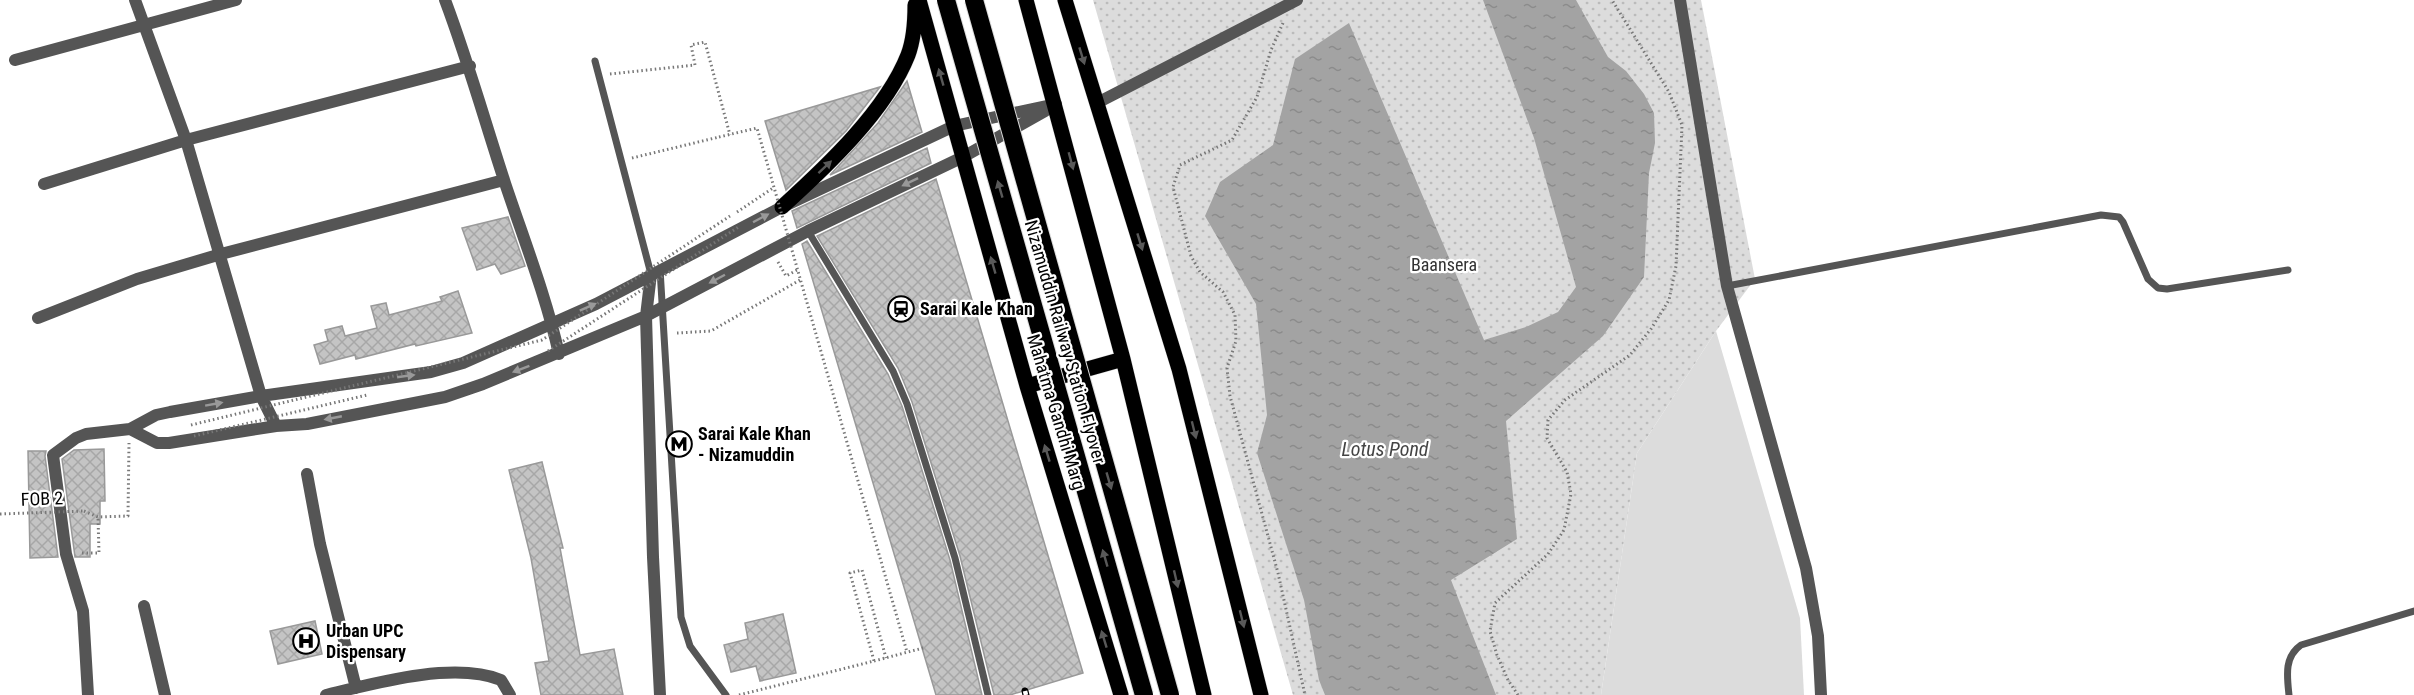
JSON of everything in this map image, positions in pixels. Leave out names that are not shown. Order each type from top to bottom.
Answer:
[{"type":"highway","name":"Nizamuddin Railway Station Flyover","points":[[946,0],[1144,695]]},
{"type":"highway","name":"Nizamuddin Railway Station Flyover","points":[[974,0],[1170,695]]},
{"type":"main road","name":"Mahatma Gandhi Marg","points":[[917,0],[1027,386],[1121,695]]},
{"type":"main road","points":[[782,207],[837,156],[885,96],[908,55],[915,27],[917,0]]},
{"type":"main road","points":[[1026,0],[1123,359],[1204,695]]},
{"type":"main road","points":[[1065,0],[1179,369],[1261,695]]},
{"type":"main road","points":[[1027,386],[1123,359]]},
{"type":"street","points":[[135,0],[186,140],[261,396],[276,426]]},
{"type":"street","points":[[15,60],[236,0]]},
{"type":"street","points":[[445,0],[470,66],[504,180],[552,323],[554,353]]},
{"type":"street","points":[[1097,103],[1298,0]]},
{"type":"street","points":[[1680,0],[1727,285],[1806,568],[1818,636],[1821,695]]},
{"type":"street","points":[[44,184],[186,140],[470,66]]},
{"type":"street","points":[[88,695],[83,611],[66,554],[53,455],[71,441],[86,434],[130,429],[156,415],[261,396],[431,372],[463,363],[596,304],[782,207],[954,126],[1056,105]]},
{"type":"street","points":[[130,429],[157,443],[169,443],[307,423],[444,397],[483,384],[663,308],[808,231],[963,157],[1056,105]]},
{"type":"street","points":[[38,318],[137,279],[221,254],[504,180]]},
{"type":"street","points":[[656,272],[646,316],[653,557],[660,695]]},
{"type":"street","points":[[307,474],[320,544],[356,688]]},
{"type":"street","points":[[144,606],[165,695]]},
{"type":"street","points":[[326,695],[433,674],[468,672],[501,680],[510,695]]},
{"type":"lane","points":[[595,61],[622,161],[656,272],[663,308],[681,617],[690,646],[726,695]]},
{"type":"lane","points":[[1727,285],[2102,215],[2119,217],[2123,222],[2148,279],[2158,288],[2167,289],[2288,270]]},
{"type":"lane","points":[[808,231],[893,371],[907,404],[955,558],[988,695]]},
{"type":"lane","points":[[2289,695],[2288,658],[2301,645],[2414,611]]},
{"type":"path","points":[[1518,695],[1508,680],[1497,655],[1490,631],[1495,603],[1548,554],[1564,531],[1571,494],[1567,472],[1547,438],[1548,420],[1565,400],[1630,355],[1652,328],[1669,300],[1676,266],[1682,125],[1669,92],[1612,0]]},
{"type":"path","points":[[1273,13],[1284,23],[1271,50],[1257,97],[1232,140],[1180,165],[1173,187],[1191,256],[1200,272],[1223,292],[1235,315],[1236,341],[1227,368],[1230,396],[1278,573],[1305,695]]},
{"type":"path","points":[[599,75],[695,65],[691,45],[705,42],[730,135]]},
{"type":"path","points":[[622,161],[757,128],[907,652]]},
{"type":"path","points":[[191,425],[542,340],[773,188]]},
{"type":"path","points":[[554,353],[602,317],[740,226]]},
{"type":"path","points":[[786,276],[797,270]]},
{"type":"path","points":[[664,333],[711,331],[800,280]]},
{"type":"path","points":[[194,436],[367,395]]},
{"type":"path","points":[[66,554],[99,553],[98,517],[128,516],[127,469],[130,429]]},
{"type":"path","name":"FOB 2","points":[[0,514],[84,512],[98,517]]},
{"type":"path","points":[[874,661],[850,573],[862,570],[886,658]]},
{"type":"path","points":[[739,695],[922,648]]},
{"type":"green space","name":"Baansera","points":[[1093,0],[1701,0],[1755,279],[1716,331],[1637,453],[1601,695],[1293,695]]},
{"type":"green space","points":[[1716,331],[1800,618],[1804,695],[1601,695],[1637,453]]},
{"type":"water","name":"Lotus Pond","points":[[1483,0],[1576,0],[1608,57],[1626,71],[1644,94],[1654,113],[1655,143],[1649,173],[1644,277],[1603,336],[1506,421],[1517,539],[1451,580],[1496,695],[1325,695],[1319,680],[1304,600],[1257,453],[1267,415],[1256,304],[1205,216],[1220,182],[1273,145],[1295,59],[1349,23],[1484,340],[1526,327],[1558,312],[1576,287],[1534,138]]},
{"type":"building","points":[[907,81],[922,132],[830,175],[878,123]]},
{"type":"building","points":[[880,87],[846,131],[786,190],[765,121]]},
{"type":"building","points":[[927,148],[931,163],[797,228],[792,211]]},
{"type":"building","points":[[936,179],[1083,673],[1010,695],[994,695],[960,556],[912,402],[898,368],[817,236]]},
{"type":"building","points":[[508,217],[525,266],[501,274],[495,264],[477,270],[462,228]]},
{"type":"building","points":[[807,241],[888,374],[902,406],[950,560],[982,695],[936,695],[802,244]]},
{"type":"building","points":[[458,291],[472,333],[356,359],[355,355],[320,364],[314,345],[328,341],[325,330],[342,326],[345,336],[377,328],[371,306],[386,303],[389,315],[442,301],[440,297]]},
{"type":"building","points":[[104,449],[105,501],[100,501],[100,524],[90,524],[90,557],[75,557],[62,459],[74,450]]},
{"type":"building","points":[[28,451],[46,451],[58,557],[30,558]]},
{"type":"building","points":[[542,462],[563,548],[560,548],[580,655],[614,649],[623,695],[541,695],[535,663],[549,661],[531,558],[509,470]]},
{"type":"building","points":[[783,614],[796,673],[760,681],[756,666],[731,672],[724,645],[748,639],[745,623]]},
{"type":"building","points":[[315,621],[322,654],[278,664],[270,631]]},
{"type":"railway","points":[[1025,691],[1026,695]]},
{"type":"place","name":"Sarai Kale Khan","points":[[901,309]]},
{"type":"place","name":"Sarai Kale Khan - Nizamuddin","points":[[679,444]]},
{"type":"place","name":"Urban UPC Dispensary","points":[[306,641]]}]
